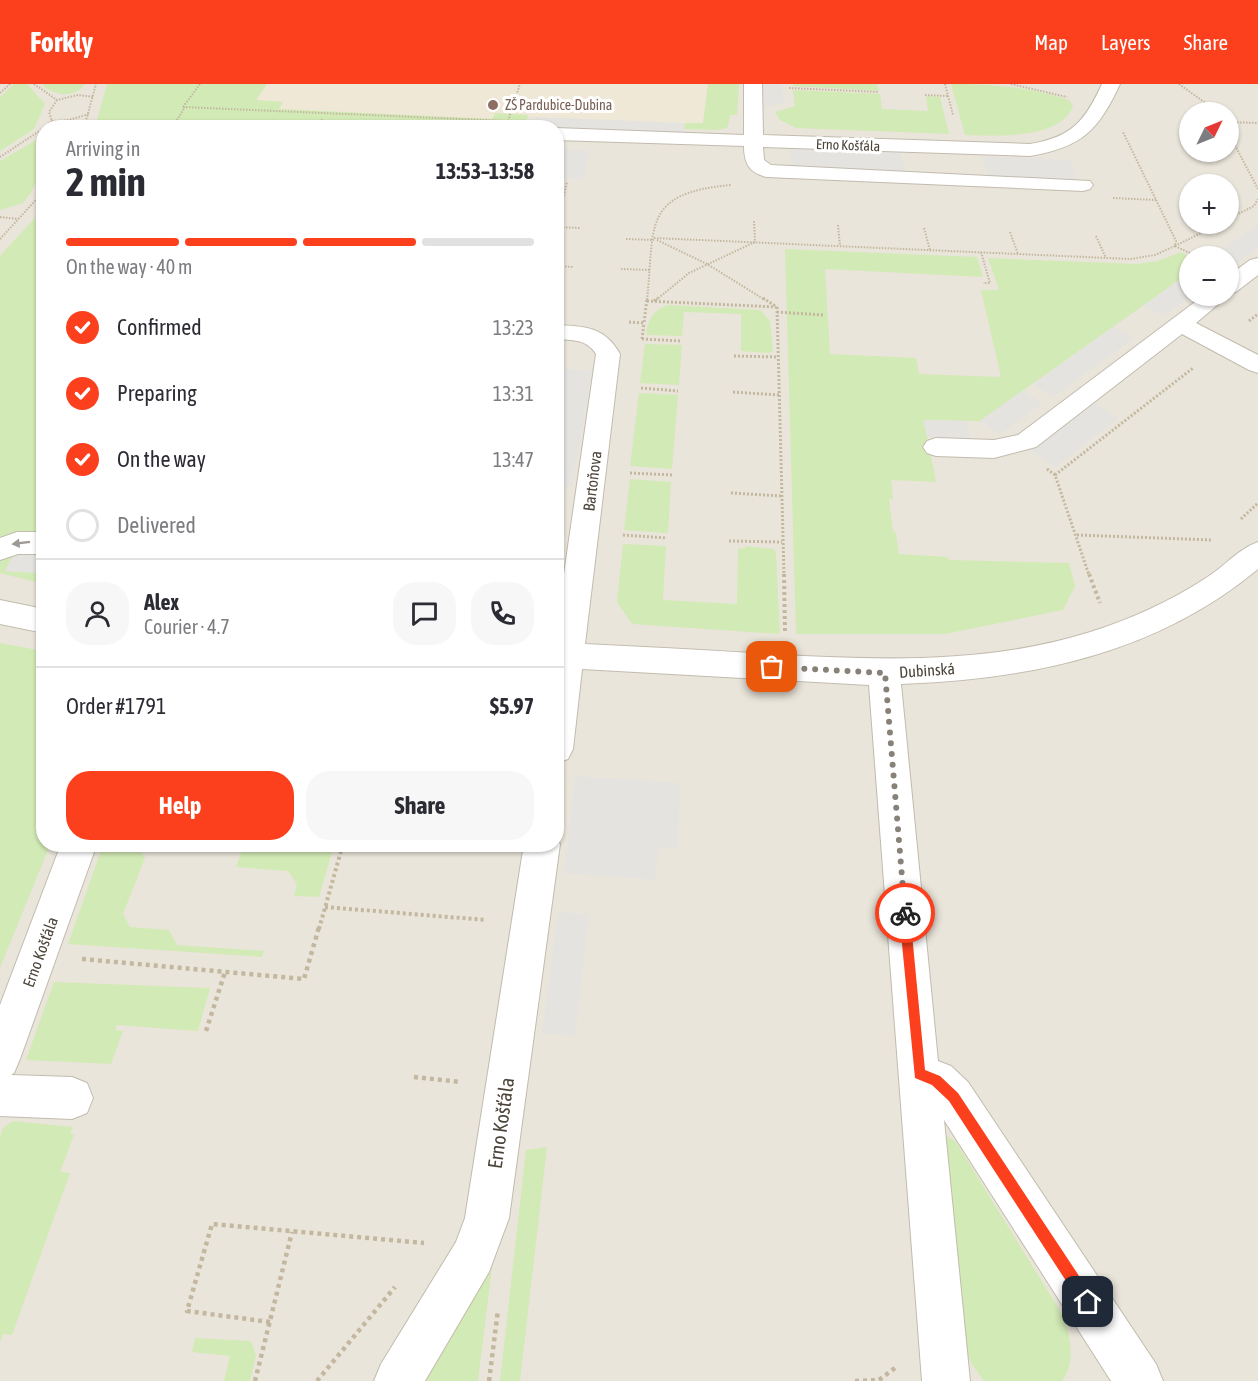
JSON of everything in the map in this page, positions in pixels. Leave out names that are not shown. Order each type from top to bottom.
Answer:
[{"type":"street","points":[[753,84],[755,163],[774,172],[1083,185]]},
{"type":"street","name":"Erno Košťála","points":[[564,136],[1030,150],[1064,144],[1085,130],[1111,84]]},
{"type":"street","points":[[946,148],[956,180]]},
{"type":"street","points":[[1239,279],[1258,265]]},
{"type":"street","points":[[936,447],[1000,450],[1027,441],[1204,306]]},
{"type":"street","points":[[1180,324],[1258,365]]},
{"type":"street","name":"Bartoňova","points":[[564,333],[588,335],[597,339],[608,354],[564,649]]},
{"type":"street","points":[[0,549],[17,543],[36,543]]},
{"type":"street","name":"Dubinská","points":[[564,656],[885,673],[976,667],[1084,647],[1132,632],[1175,612],[1216,587],[1258,554]]},
{"type":"street","points":[[0,612],[36,619]]},
{"type":"street","points":[[885,673],[946,1381]]},
{"type":"street","name":"Erno Košťála","points":[[0,1059],[76,852]]},
{"type":"street","name":"Erno Košťála","points":[[398,1381],[473,1256],[487,1218],[541,852]]},
{"type":"street","points":[[920,1074],[936,1081],[953,1097],[972,1123],[1140,1381]]},
{"type":"street","points":[[0,1095],[72,1098]]},
{"type":"path","points":[[0,93],[10,84]]},
{"type":"path","points":[[34,84],[57,100]]},
{"type":"path","points":[[87,120],[96,84]]},
{"type":"path","points":[[186,107],[183,107],[200,84]]},
{"type":"path","points":[[508,120],[520,84]]},
{"type":"path","points":[[945,84],[953,116]]},
{"type":"path","points":[[1179,84],[1204,102]]},
{"type":"path","points":[[789,88],[879,92]]},
{"type":"path","points":[[52,120],[49,112],[57,100],[78,95],[94,97]]},
{"type":"path","points":[[925,95],[948,96]]},
{"type":"path","points":[[186,107],[485,120]]},
{"type":"path","points":[[177,120],[186,107]]},
{"type":"path","points":[[69,120],[89,114]]},
{"type":"path","points":[[1239,122],[1258,123]]},
{"type":"path","points":[[1123,132],[1174,237],[1174,246]]},
{"type":"path","points":[[0,157],[36,134]]},
{"type":"path","points":[[1239,153],[1258,189]]},
{"type":"path","points":[[564,196],[567,182]]},
{"type":"path","points":[[622,321],[644,322],[654,223],[660,214],[685,194],[697,189],[739,184]]},
{"type":"path","points":[[1239,214],[1254,206],[1258,199]]},
{"type":"path","points":[[0,239],[36,200]]},
{"type":"path","points":[[0,217],[18,219]]},
{"type":"path","points":[[754,221],[755,242]]},
{"type":"path","points":[[838,225],[840,246]]},
{"type":"path","points":[[564,228],[581,228]]},
{"type":"path","points":[[924,228],[930,250]]},
{"type":"path","points":[[1010,232],[1018,254]]},
{"type":"path","points":[[626,239],[755,242],[1131,259],[1155,255],[1199,234]]},
{"type":"path","points":[[1096,236],[1106,258]]},
{"type":"path","points":[[654,239],[707,264],[777,307]]},
{"type":"path","points":[[654,301],[688,273],[755,242]]},
{"type":"path","points":[[1174,246],[1179,248]]},
{"type":"path","points":[[981,252],[990,283],[983,282]]},
{"type":"path","points":[[564,266],[573,267]]},
{"type":"path","points":[[621,269],[650,270]]},
{"type":"path","points":[[647,301],[777,307]]},
{"type":"path","points":[[777,307],[785,624]]},
{"type":"path","points":[[777,312],[823,315]]},
{"type":"path","points":[[642,339],[682,341]]},
{"type":"path","points":[[1055,475],[1221,345]]},
{"type":"path","points":[[734,356],[778,357]]},
{"type":"path","points":[[637,387],[678,391]]},
{"type":"path","points":[[733,392],[779,395]]},
{"type":"path","points":[[1014,447],[1055,475],[1077,535],[1089,577],[1102,606],[1093,609]]},
{"type":"path","points":[[626,472],[672,476]]},
{"type":"path","points":[[731,493],[782,496]]},
{"type":"path","points":[[1234,525],[1258,503]]},
{"type":"path","points":[[619,534],[667,538]]},
{"type":"path","points":[[1077,535],[1218,540],[1213,544]]},
{"type":"path","points":[[729,542],[783,542]]},
{"type":"path","points":[[71,958],[304,979],[341,852]]},
{"type":"path","points":[[325,907],[531,923]]},
{"type":"path","points":[[206,1031],[225,972]]},
{"type":"path","points":[[270,1322],[187,1311],[212,1224],[431,1244]]},
{"type":"path","points":[[255,1381],[292,1232]]},
{"type":"shaded area","points":[[0,84],[1258,84],[1258,1381],[0,1381]]},
{"type":"shaded area","name":"ZŠ Pardubice-Dubina","points":[[267,84],[708,84],[703,124],[536,117],[495,113],[492,119],[279,109],[282,102],[256,101]]},
{"type":"shaded area","points":[[763,84],[782,84],[784,103],[763,107]]},
{"type":"shaded area","points":[[536,117],[684,123],[684,133],[564,128],[564,120],[535,120]]},
{"type":"shaded area","points":[[790,148],[900,152],[906,175],[791,169]]},
{"type":"shaded area","points":[[566,150],[589,151],[584,179],[564,178]]},
{"type":"shaded area","points":[[982,156],[1070,160],[1078,182],[988,178]]},
{"type":"shaded area","points":[[1258,225],[1258,248],[1239,262],[1239,246],[1227,246]]},
{"type":"shaded area","points":[[1179,280],[1179,305],[1163,316],[1143,306]]},
{"type":"shaded area","points":[[1113,327],[1134,338],[1053,397],[1033,384]]},
{"type":"shaded area","points":[[565,369],[592,371],[572,486],[564,486]]},
{"type":"shaded area","points":[[1022,391],[1043,403],[1000,434],[980,421]]},
{"type":"shaded area","points":[[1093,403],[1119,418],[1055,467],[1030,451]]},
{"type":"shaded area","points":[[923,420],[966,421],[970,438],[927,437]]},
{"type":"shaded area","points":[[16,550],[36,551],[36,573],[5,571]]},
{"type":"shaded area","points":[[575,776],[680,783],[678,848],[658,847],[656,880],[564,873]]},
{"type":"shaded area","points":[[558,912],[589,914],[575,1036],[542,1033]]},
{"type":"green space","points":[[14,84],[27,84],[45,104],[34,129],[0,151],[0,97]]},
{"type":"green space","points":[[42,84],[85,84],[75,92],[63,94],[52,91]]},
{"type":"green space","points":[[107,84],[267,84],[256,100],[283,102],[279,109],[492,119],[495,113],[528,115],[526,120],[97,120]]},
{"type":"green space","points":[[708,84],[739,84],[737,115],[730,115],[728,127],[719,130],[684,129],[685,123],[703,123]]},
{"type":"green space","points":[[793,84],[877,84],[879,91],[793,86]]},
{"type":"green space","points":[[951,84],[1025,89],[1069,100],[1073,106],[1066,117],[1055,125],[1041,130],[1025,134],[965,135]]},
{"type":"green space","points":[[793,90],[880,94],[882,109],[928,111],[926,96],[940,97],[949,134],[796,128],[780,120],[775,112],[795,106]]},
{"type":"green space","points":[[36,140],[36,183],[23,203],[0,210],[0,161]]},
{"type":"green space","points":[[36,217],[36,534],[14,534],[0,538],[0,256]]},
{"type":"green space","points":[[785,249],[977,257],[983,277],[825,269],[830,354],[916,358],[919,374],[1001,377],[981,290],[999,290],[988,258],[1136,264],[1158,261],[1179,253],[1179,280],[980,421],[924,420],[936,482],[891,480],[893,499],[889,499],[893,532],[896,533],[899,554],[948,557],[949,560],[1069,563],[1075,586],[1063,610],[945,634],[796,634]]},
{"type":"green space","points":[[668,305],[760,310],[770,321],[773,351],[769,353],[741,351],[741,314],[684,312],[682,336],[648,335],[646,333],[650,319],[659,309]]},
{"type":"green space","points":[[645,344],[682,345],[679,385],[640,383]]},
{"type":"green space","points":[[639,393],[678,395],[672,469],[630,466]]},
{"type":"green space","points":[[630,479],[671,482],[668,533],[624,530]]},
{"type":"green space","points":[[623,544],[666,546],[663,600],[737,604],[738,548],[745,549],[745,546],[774,549],[780,634],[632,624],[617,602]]},
{"type":"green space","points":[[16,550],[5,571],[36,573],[36,582],[0,573],[0,555]]},
{"type":"green space","points":[[0,643],[36,650],[36,852],[47,852],[0,968]]},
{"type":"green space","points":[[101,852],[141,852],[145,858],[123,914],[130,927],[169,930],[177,945],[264,951],[262,957],[68,944]]},
{"type":"green space","points":[[241,852],[332,852],[319,897],[294,896],[297,884],[288,871],[236,867]]},
{"type":"green space","points":[[54,982],[210,988],[198,1031],[117,1025],[115,1030],[123,1031],[111,1064],[26,1060]]},
{"type":"green space","points":[[13,1121],[73,1127],[70,1134],[74,1135],[60,1172],[70,1173],[12,1335],[3,1334],[0,1342],[0,1137],[3,1128]]},
{"type":"green space","points":[[947,1136],[956,1142],[1065,1319],[1070,1343],[1070,1359],[1062,1381],[984,1381],[971,1363],[965,1343],[943,1140]]},
{"type":"green space","points":[[547,1147],[520,1381],[500,1381],[526,1150]]},
{"type":"green space","points":[[493,1259],[478,1381],[426,1381],[481,1286]]},
{"type":"green space","points":[[195,1338],[251,1341],[256,1356],[250,1381],[224,1381],[230,1356],[192,1352]]},
{"type":"way so far","points":[[772,667],[885,673],[905,913]]},
{"type":"place","name":"ZŠ Pardubice-Dubina","points":[[493,105]]},
{"type":"route","points":[[905,913],[920,1074],[936,1081],[953,1097],[1088,1302]]}]
